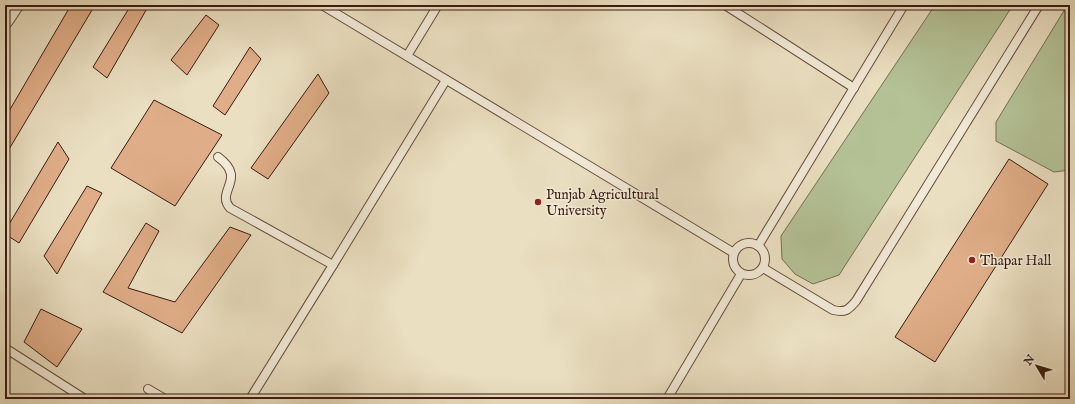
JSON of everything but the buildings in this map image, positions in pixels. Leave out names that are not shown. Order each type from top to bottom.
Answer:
[{"type":"street","points":[[5,20],[15,5]]},
{"type":"lane","points":[[322,5],[734,253]]},
{"type":"lane","points":[[407,56],[438,5]]},
{"type":"lane","points":[[725,5],[854,88]]},
{"type":"lane","points":[[758,246],[904,5]]},
{"type":"lane","points":[[763,268],[833,310],[844,312],[849,309],[868,281],[1039,5]]},
{"type":"lane","points":[[250,399],[446,80]]},
{"type":"lane","points":[[218,157],[229,167],[232,173],[226,199],[227,205],[230,208],[333,265]]},
{"type":"lane","points":[[749,243],[758,246],[764,252],[765,256],[763,268],[760,272],[751,276],[741,274],[734,267],[732,258],[736,249],[749,243]]},
{"type":"lane","points":[[667,399],[741,274]]},
{"type":"lane","points":[[5,348],[85,399]]},
{"type":"lane","points":[[148,388],[165,399]]},
{"type":"green space","points":[[935,5],[1013,5],[839,275],[813,284],[795,274],[782,259],[781,236]]},
{"type":"green space","points":[[1070,7],[1070,170],[1054,172],[996,141],[996,122],[1065,9]]},
{"type":"place","name":"Punjab Agricultural University","points":[[538,202]]},
{"type":"place","name":"Thapar Hall","points":[[972,260]]}]
